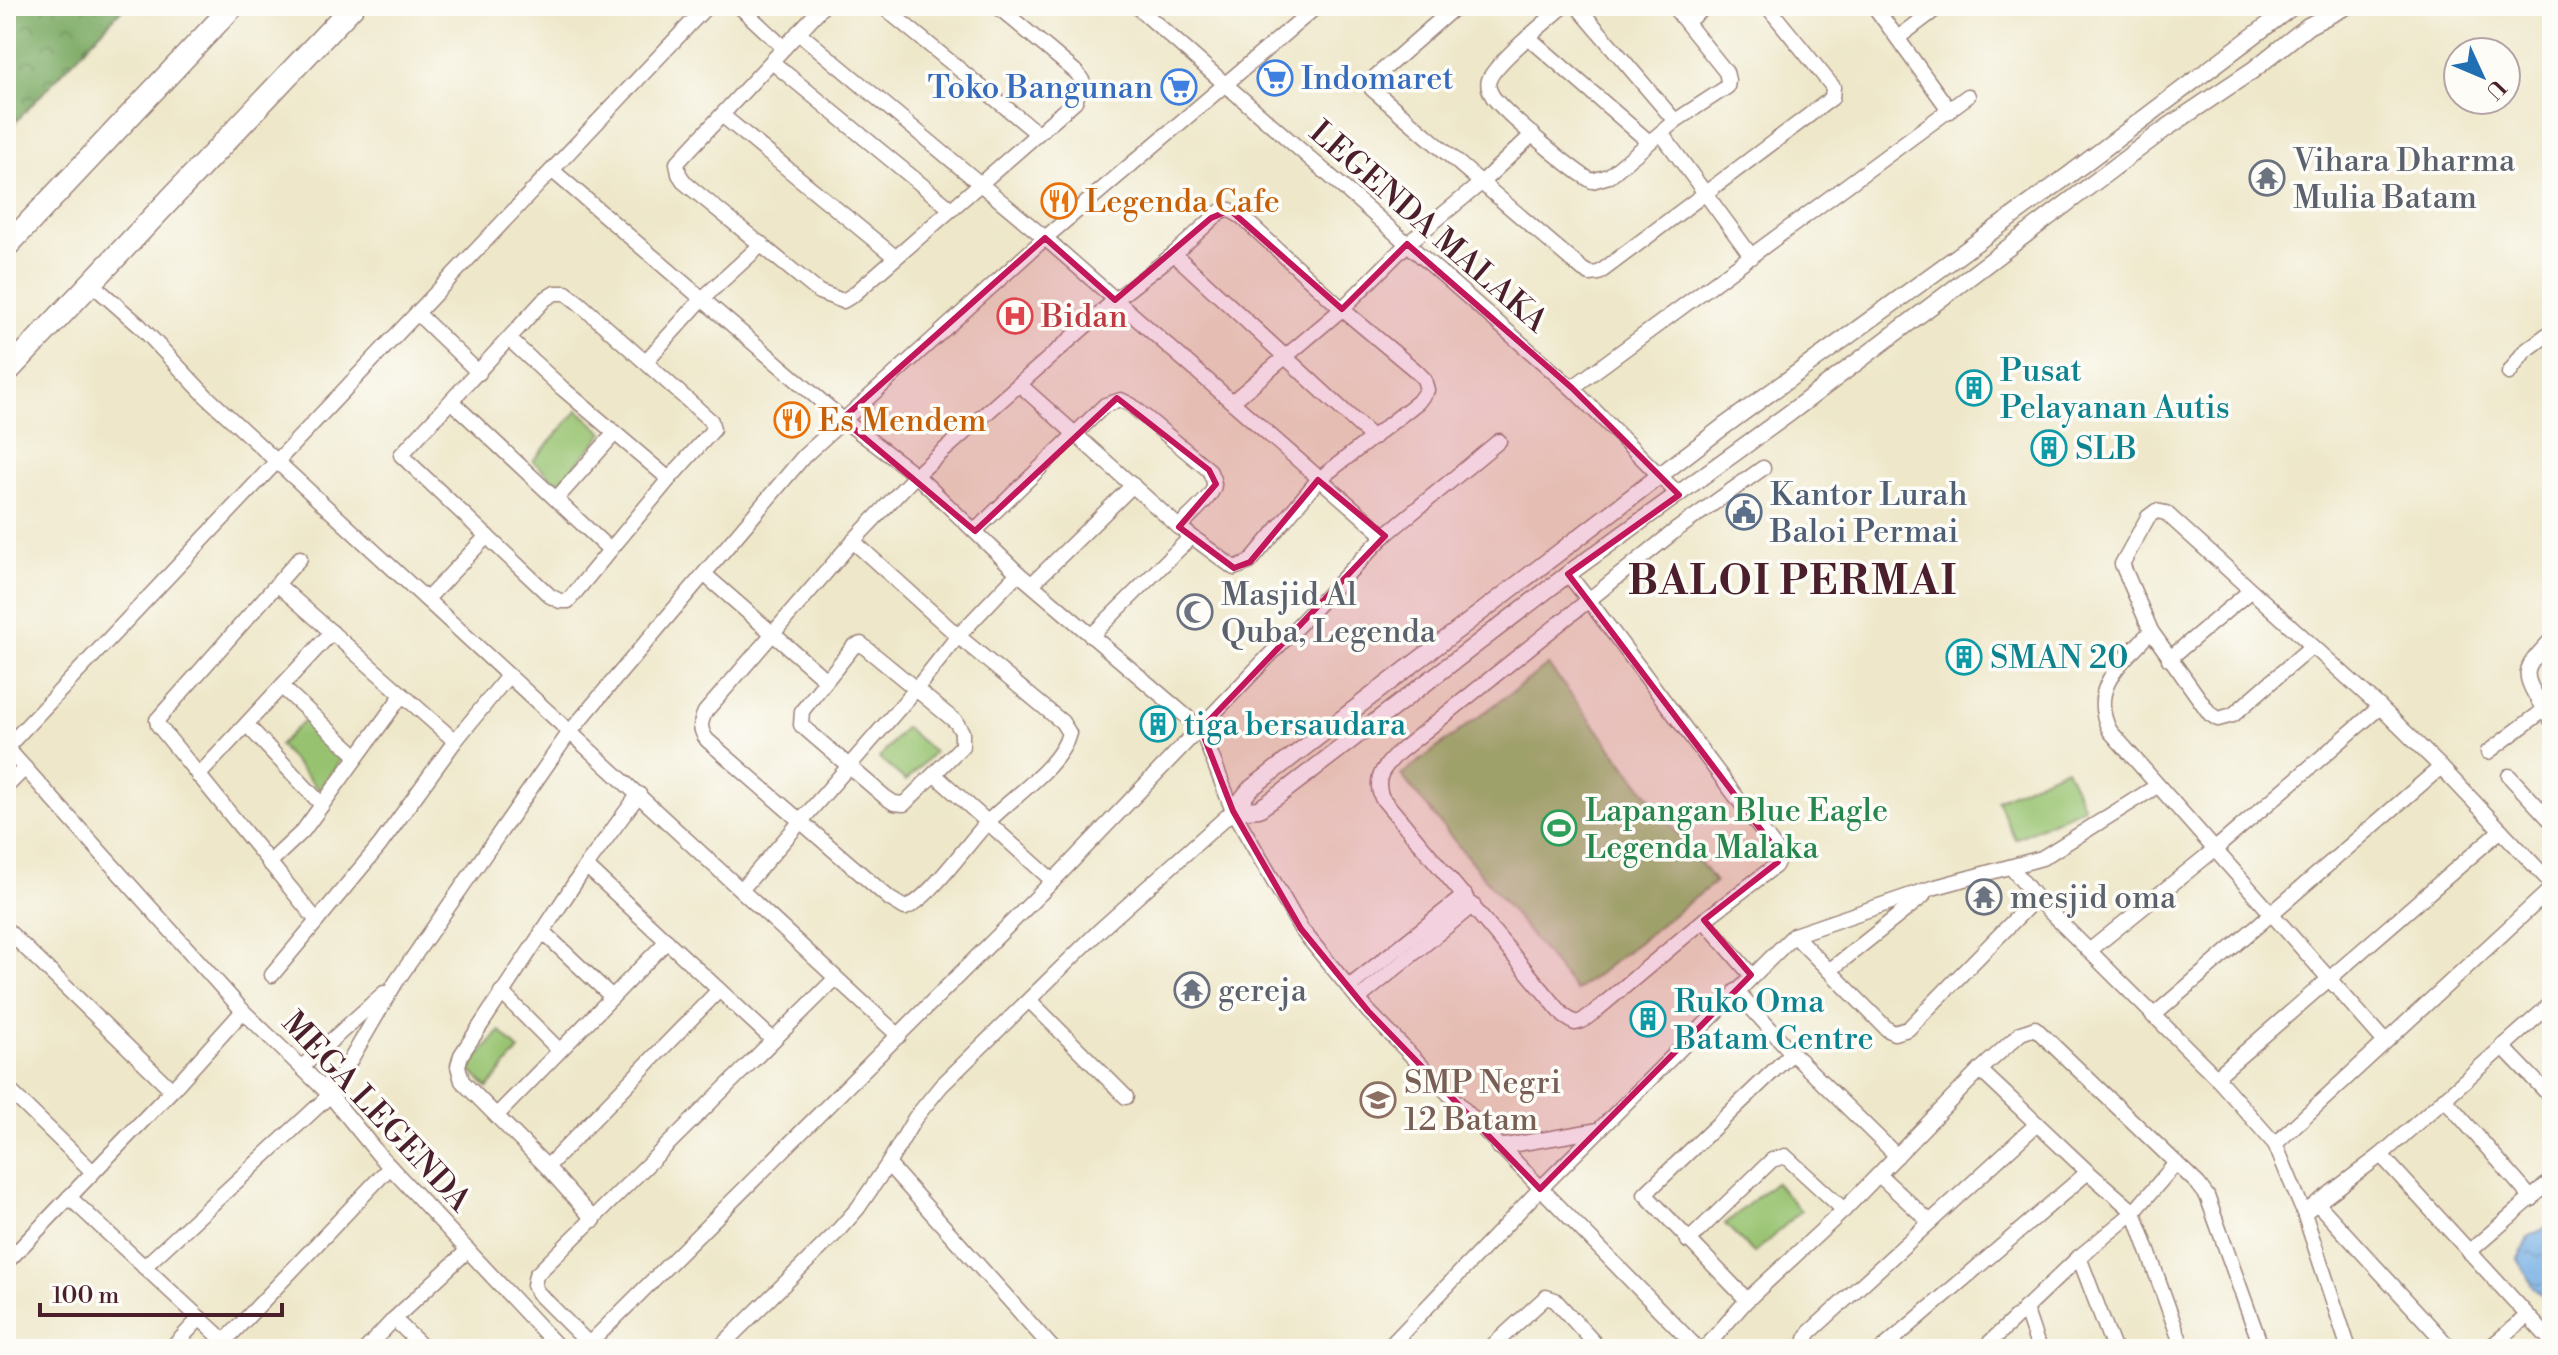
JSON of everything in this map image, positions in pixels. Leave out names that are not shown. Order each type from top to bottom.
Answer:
[{"type":"highway","points":[[6,247],[233,6]]},
{"type":"highway","points":[[8,367],[92,284],[353,6]]},
{"type":"street","points":[[6,747],[707,6]]},
{"type":"street","points":[[739,6],[784,48]]},
{"type":"street","points":[[823,6],[677,163],[685,183],[819,292],[843,301],[1075,101],[1083,82],[1077,73],[1004,8]]},
{"type":"street","points":[[882,6],[1037,133]]},
{"type":"street","name":"LEGENDA MALAKA","points":[[1136,6],[1572,388],[1679,495]]},
{"type":"street","points":[[144,1267],[330,1095],[396,982],[569,733],[804,456],[1045,238],[1317,6]]},
{"type":"street","points":[[1456,6],[1375,77],[1372,89],[1590,274],[1599,273],[1827,104],[1834,95],[1833,87],[1767,6]]},
{"type":"street","points":[[1564,6],[1491,75],[1488,86],[1492,96],[1533,134],[1592,181],[1609,176],[1675,121],[1727,87],[1726,72],[1673,6]]},
{"type":"street","points":[[1577,6],[1675,121]]},
{"type":"street","points":[[1686,22],[1706,6]]},
{"type":"street","points":[[1874,6],[1950,111]]},
{"type":"street","points":[[1899,37],[1940,6]]},
{"type":"street","points":[[718,1349],[858,1208],[915,1118],[934,1094],[1100,930],[1233,811],[1250,789],[1658,476],[2061,181],[2293,6]]},
{"type":"street","points":[[1233,811],[1259,809],[1568,574],[1995,260],[2165,129],[2253,70],[2308,26],[2347,6]]},
{"type":"street","points":[[798,32],[1045,238],[1385,536]]},
{"type":"street","points":[[1528,37],[1655,138],[1706,194],[1752,257]]},
{"type":"street","points":[[772,62],[951,209]]},
{"type":"street","points":[[1572,388],[1968,96]]},
{"type":"street","points":[[723,116],[895,257]]},
{"type":"street","points":[[1233,401],[1342,309],[1407,244],[1481,183],[1533,134]]},
{"type":"street","points":[[553,171],[842,419],[916,475],[1018,573],[1201,729],[1233,811],[1288,910],[1353,993],[1540,1189],[1701,1349],[1747,1300],[1844,1210],[1980,1070],[2021,1033],[2030,1029],[2039,1030],[2198,1184],[2214,1210],[2262,1349]]},
{"type":"street","points":[[853,541],[958,636],[1062,722],[1069,733],[1062,753],[987,822],[920,900],[905,908],[900,907],[707,740],[701,732],[700,723],[705,712],[772,633],[853,541],[916,475],[1019,384],[1115,300],[1174,254],[1221,211],[1230,210],[1415,370],[1427,390],[1418,402],[1318,480],[1250,562],[1234,568],[1219,560],[1179,527],[1019,384]]},
{"type":"street","points":[[646,361],[702,299],[762,244]]},
{"type":"street","points":[[1174,254],[1373,438]]},
{"type":"street","points":[[92,284],[140,326],[206,396],[899,1036]]},
{"type":"street","points":[[555,293],[566,293],[646,361],[711,421],[713,430],[568,601],[550,596],[401,455],[545,299],[555,293]]},
{"type":"street","points":[[417,313],[479,373]]},
{"type":"street","points":[[2509,373],[2524,352],[2552,331]]},
{"type":"street","points":[[509,339],[669,479]]},
{"type":"street","points":[[975,531],[1105,405],[1121,400],[1209,470],[1215,486],[1179,527]]},
{"type":"street","points":[[452,402],[610,550]]},
{"type":"street","points":[[556,499],[615,433]]},
{"type":"street","points":[[835,979],[534,1280],[537,1292],[589,1344],[1053,881],[1385,536],[1499,441]]},
{"type":"street","points":[[1568,574],[1590,602],[1777,851],[1779,858],[1775,866],[1704,920],[1593,1013],[1575,1023],[1564,1016],[1382,798],[1379,790],[1383,768],[1399,752],[1590,602],[1676,530],[1763,468]]},
{"type":"street","points":[[1032,584],[1133,485]]},
{"type":"street","points":[[2275,1144],[2552,886],[2441,767],[2380,707],[2166,513],[2156,511],[2148,517],[2122,564],[2151,631],[2210,714],[2218,719],[2233,715],[2312,646]]},
{"type":"street","points":[[427,599],[487,536]]},
{"type":"street","points":[[1091,636],[1191,537]]},
{"type":"street","points":[[300,558],[157,720],[198,776],[317,921]]},
{"type":"street","points":[[741,890],[916,689],[958,636],[1018,573]]},
{"type":"street","points":[[704,574],[826,680]]},
{"type":"street","points":[[277,584],[455,741]]},
{"type":"street","points":[[2169,659],[2250,591]]},
{"type":"street","points":[[2151,631],[2107,680],[2101,710],[2110,731],[2385,1042]]},
{"type":"street","points":[[198,776],[248,726],[332,632]]},
{"type":"street","points":[[2488,752],[2550,718],[2527,681],[2527,673],[2532,661],[2552,639]]},
{"type":"street","points":[[861,644],[956,722],[962,732],[962,746],[908,801],[899,805],[885,797],[801,725],[802,711],[826,680],[853,647],[861,644]]},
{"type":"street","points":[[272,975],[380,845],[455,741],[508,676]]},
{"type":"street","points":[[282,687],[356,755]]},
{"type":"street","points":[[269,863],[303,831],[402,695]]},
{"type":"street","points":[[2089,951],[2214,850],[2380,707]]},
{"type":"street","points":[[248,726],[322,805]]},
{"type":"street","name":"MEGA LEGENDA","points":[[6,747],[243,1011],[330,1095],[390,1167],[560,1349]]},
{"type":"street","points":[[2153,1016],[2441,767]]},
{"type":"street","points":[[6,787],[25,768]]},
{"type":"street","points":[[935,775],[1053,881]]},
{"type":"street","points":[[2509,776],[2552,822]]},
{"type":"street","points":[[1387,1349],[1540,1189],[1794,935],[1932,888],[2011,867],[2055,851],[2157,786]]},
{"type":"street","points":[[594,1220],[547,1167],[462,1081],[458,1066],[461,1055],[501,992],[639,794]]},
{"type":"street","points":[[2216,1077],[2501,830]]},
{"type":"street","points":[[586,866],[773,1040]]},
{"type":"street","points":[[2011,867],[2036,898],[2216,1077],[2275,1144],[2304,1213],[2349,1349]]},
{"type":"street","points":[[1829,971],[1932,888]]},
{"type":"street","points":[[1794,935],[1887,1029],[1899,1033],[1908,1029],[2036,898]]},
{"type":"street","points":[[1353,993],[1469,900]]},
{"type":"street","points":[[1704,920],[1751,975]]},
{"type":"street","points":[[6,929],[172,1090]]},
{"type":"street","points":[[542,931],[612,997]]},
{"type":"street","points":[[497,1115],[667,941]]},
{"type":"street","points":[[302,1067],[396,982]]},
{"type":"street","points":[[547,1167],[719,990]]},
{"type":"street","points":[[1736,991],[1792,1053],[1897,1156]]},
{"type":"street","points":[[501,992],[559,1050]]},
{"type":"street","points":[[1030,1001],[1126,1097]]},
{"type":"street","points":[[2304,1213],[2381,1155],[2552,1003]]},
{"type":"street","name":"MEGA LEGENDA","points":[[6,1263],[172,1090],[243,1011]]},
{"type":"street","points":[[2502,1046],[2552,1098]]},
{"type":"street","points":[[1747,1300],[1645,1194],[1792,1053]]},
{"type":"street","points":[[1980,1070],[2134,1212],[2183,1349]]},
{"type":"street","points":[[6,1087],[93,1172]]},
{"type":"street","points":[[2444,1098],[2532,1199]]},
{"type":"street","points":[[1807,1349],[1806,1339],[1810,1332],[2037,1124]]},
{"type":"street","points":[[1499,1147],[1599,1130]]},
{"type":"street","points":[[2381,1155],[2552,1342]]},
{"type":"street","points":[[1688,1241],[1779,1156],[1785,1156],[1844,1210]]},
{"type":"street","points":[[1983,1349],[2079,1257],[2134,1212],[2176,1163]]},
{"type":"street","points":[[888,1164],[1053,1349]]},
{"type":"street","points":[[69,1197],[229,1345],[390,1167]]},
{"type":"street","points":[[1882,1349],[2088,1172]]},
{"type":"street","points":[[1879,1175],[1930,1222]]},
{"type":"street","points":[[2469,1252],[2552,1180]]},
{"type":"street","points":[[2317,1203],[2451,1349]]},
{"type":"street","points":[[6,1239],[18,1250]]},
{"type":"street","name":"MEGA LEGENDA","points":[[366,1349],[468,1250]]},
{"type":"street","points":[[2079,1257],[2114,1349]]},
{"type":"street","points":[[1496,1347],[1541,1299],[1550,1297],[1600,1349]]},
{"type":"street","points":[[2025,1308],[2039,1349]]},
{"type":"street","points":[[2488,1349],[2527,1316]]},
{"type":"street","points":[[171,1349],[200,1318]]},
{"type":"street","points":[[394,1319],[425,1349]]},
{"type":"highlighted area","points":[[1230,210],[1342,309],[1407,244],[1572,388],[1679,495],[1568,574],[1777,851],[1778,862],[1704,920],[1751,975],[1540,1189],[1368,1011],[1301,929],[1233,811],[1201,729],[1385,536],[1318,480],[1250,562],[1234,568],[1179,527],[1216,484],[1209,470],[1117,398],[975,531],[842,419],[1045,238],[1115,300],[1211,218]]},
{"type":"green space","points":[[6,6],[125,6],[6,132]]},
{"type":"green space","points":[[578,410],[604,433],[558,484],[533,461]]},
{"type":"green space","name":"Lapangan Blue Eagle Legenda Malaka","points":[[1548,665],[1715,882],[1576,991],[1401,775]]},
{"type":"green space","points":[[306,719],[344,755],[319,790],[279,745]]},
{"type":"green space","points":[[905,727],[934,752],[906,781],[879,758]]},
{"type":"green space","points":[[2066,768],[2084,807],[2015,839],[1997,800]]},
{"type":"green space","points":[[500,1031],[519,1050],[488,1088],[468,1069]]},
{"type":"green space","points":[[1775,1182],[1801,1211],[1754,1253],[1725,1224]]},
{"type":"water","points":[[2548,1227],[2552,1231],[2552,1306],[2533,1287],[2518,1259],[2529,1236]]},
{"type":"place","name":"Indomaret","points":[[1275,78]]},
{"type":"place","name":"Toko Bangunan","points":[[1179,87]]},
{"type":"place","name":"Vihara Dharma Mulia Batam","points":[[2267,178]]},
{"type":"place","name":"Legenda Cafe","points":[[1059,201]]},
{"type":"place","name":"Bidan","points":[[1015,316]]},
{"type":"place","name":"Pusat Pelayanan Autis","points":[[1974,388]]},
{"type":"place","name":"Es Mendem","points":[[792,420]]},
{"type":"place","name":"SLB","points":[[2049,448]]},
{"type":"place","name":"Kantor Lurah Baloi Permai","points":[[1744,512]]},
{"type":"place","name":"Masjid Al Quba, Legenda","points":[[1195,612]]},
{"type":"place","name":"SMAN 20","points":[[1964,657]]},
{"type":"place","name":"tiga bersaudara","points":[[1158,724]]},
{"type":"place","name":"Lapangan Blue Eagle Legenda Malaka","points":[[1559,828]]},
{"type":"place","name":"mesjid oma","points":[[1984,897]]},
{"type":"place","name":"gereja","points":[[1192,990]]},
{"type":"place","name":"Ruko Oma Batam Centre","points":[[1648,1019]]},
{"type":"place","name":"SMP Negri 12 Batam","points":[[1378,1100]]},
{"type":"district","name":"BALOI PERMAI","points":[[1793,580]]}]
